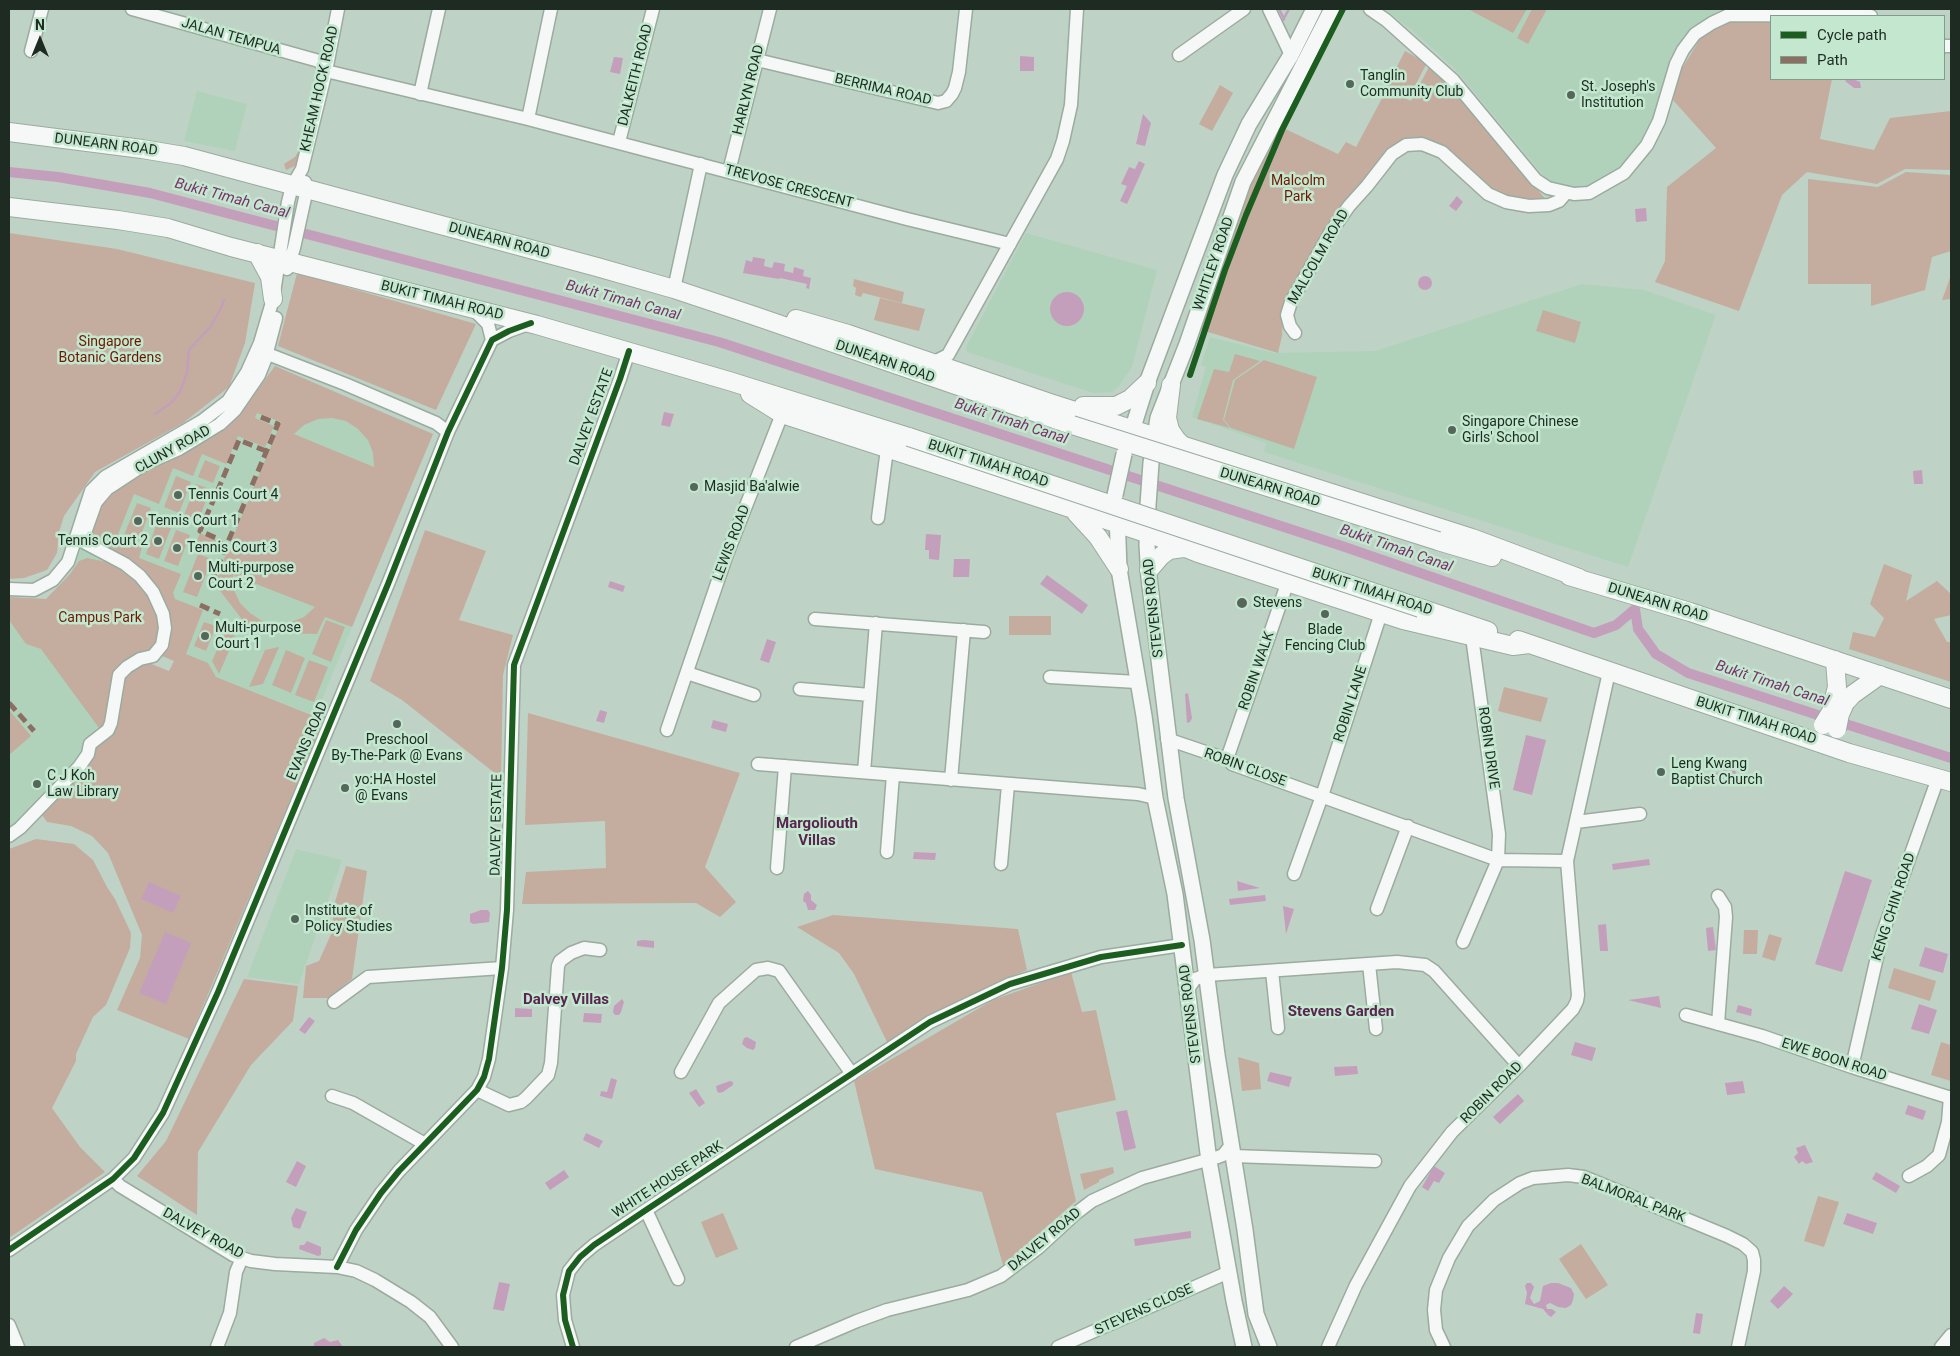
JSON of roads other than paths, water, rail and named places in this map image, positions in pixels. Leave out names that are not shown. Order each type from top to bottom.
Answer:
[{"type":"highway","name":"DUNEARN ROAD","points":[[9,132],[166,152],[296,192],[674,289],[931,370],[1072,425],[1438,541],[1498,559],[1579,578],[1690,612],[1951,698]]},
{"type":"highway","name":"BUKIT TIMAH ROAD","points":[[9,207],[168,228],[256,253],[286,253],[472,308],[629,351],[909,437],[1849,752],[1945,780]]},
{"type":"highway","points":[[256,253],[270,277],[273,299]]},
{"type":"highway","points":[[931,370],[948,361],[1050,402],[1472,538],[1579,578]]},
{"type":"highway","points":[[729,381],[782,414],[887,450],[1158,537],[1183,548],[1289,583],[1381,613],[1472,637],[1513,646],[1530,644]]},
{"type":"highway","points":[[1050,402],[1087,407],[1116,406],[1130,399],[1147,383]]},
{"type":"highway","points":[[1172,385],[1168,418],[1170,430],[1184,446]]},
{"type":"highway","points":[[1072,509],[1098,537],[1118,569]]},
{"type":"highway","points":[[1149,570],[1169,550],[1183,548]]},
{"type":"highway","points":[[1835,660],[1840,701]]},
{"type":"highway","points":[[1849,752],[1830,727],[1831,712],[1840,701],[1852,695],[1880,675]]},
{"type":"highway","points":[[1793,733],[1830,727]]},
{"type":"main road","name":"WHITLEY ROAD","points":[[1117,524],[1115,495],[1124,454],[1147,383],[1225,176],[1249,124],[1291,55],[1314,9]]},
{"type":"main road","name":"WHITLEY ROAD","points":[[1147,535],[1151,463],[1158,418],[1172,385],[1243,182],[1332,9]]},
{"type":"main road","name":"STEVENS ROAD","points":[[1117,524],[1118,569],[1138,682],[1155,798],[1175,894],[1209,1161],[1244,1347]]},
{"type":"main road","name":"STEVENS ROAD","points":[[1147,535],[1167,739],[1187,864],[1202,940],[1217,1055],[1245,1230],[1256,1314],[1270,1347]]},
{"type":"main road","points":[[1184,963],[1193,961],[1200,956],[1202,940]]},
{"type":"street","points":[[31,51],[42,9]]},
{"type":"street","name":"JALAN TEMPUA","points":[[132,9],[319,61],[326,71]]},
{"type":"street","name":"KHEAM HOCK ROAD","points":[[286,253],[296,192],[326,71],[338,9]]},
{"type":"street","points":[[420,94],[438,9]]},
{"type":"street","points":[[528,119],[552,9]]},
{"type":"street","name":"DALKEITH ROAD","points":[[619,142],[653,9]]},
{"type":"street","name":"HARLYN ROAD","points":[[729,171],[770,9]]},
{"type":"street","name":"BERRIMA ROAD","points":[[757,60],[938,103],[946,101],[955,88],[959,72],[966,9]]},
{"type":"street","points":[[948,361],[1010,244],[1048,178],[1063,141],[1071,105],[1078,9]]},
{"type":"street","points":[[1180,55],[1244,9]]},
{"type":"street","points":[[1269,9],[1291,55]]},
{"type":"street","name":"MALCOLM ROAD","points":[[1370,9],[1386,20],[1453,80],[1536,180],[1548,188],[1574,194],[1590,193],[1624,173],[1647,145],[1659,121],[1676,64],[1683,50],[1696,34],[1712,23],[1730,12],[1836,15]]},
{"type":"street","name":"TREVOSE CRESCENT","points":[[326,71],[619,142],[907,219],[1010,244]]},
{"type":"street","name":"MALCOLM ROAD","points":[[1295,333],[1290,326],[1287,315],[1291,302],[1330,233],[1349,206],[1392,154],[1406,145],[1422,144],[1442,152],[1488,194],[1506,202],[1529,206],[1549,205],[1559,201],[1566,193]]},
{"type":"street","points":[[674,289],[702,164]]},
{"type":"street","name":"KHEAM HOCK ROAD","points":[[286,253],[303,206],[296,192]]},
{"type":"street","name":"CLUNY ROAD","points":[[79,540],[96,502],[96,493],[145,464],[179,449],[220,424],[236,399],[259,374],[273,299],[286,253]]},
{"type":"street","name":"CLUNY ROAD","points":[[262,352],[286,253]]},
{"type":"street","points":[[472,308],[488,324],[492,340],[531,323]]},
{"type":"street","name":"EVANS ROAD","points":[[113,1179],[134,1158],[159,1119],[218,992],[388,584],[448,432],[492,340]]},
{"type":"street","name":"DALVEY ESTATE","points":[[337,1267],[356,1230],[382,1193],[476,1090],[484,1077],[489,1059],[508,910],[514,665],[629,351]]},
{"type":"street","points":[[262,352],[427,419],[440,425],[448,432]]},
{"type":"street","name":"LEWIS ROAD","points":[[668,730],[726,557],[782,414]]},
{"type":"street","points":[[878,518],[887,450]]},
{"type":"street","points":[[9,589],[34,590],[53,580],[68,562],[79,540],[125,564],[140,576],[153,592],[163,614],[165,628],[162,645],[153,656],[140,659],[126,667],[119,675],[111,723],[108,730],[90,744],[88,754],[79,768],[20,828],[9,836]]},
{"type":"street","name":"ROBIN WALK","points":[[1229,760],[1228,756],[1286,586],[1289,583]]},
{"type":"street","name":"ROBIN LANE","points":[[1322,796],[1381,613]]},
{"type":"street","points":[[815,619],[984,632]]},
{"type":"street","points":[[864,772],[876,623]]},
{"type":"street","points":[[952,780],[964,630]]},
{"type":"street","name":"ROBIN DRIVE","points":[[1472,637],[1499,824],[1498,860]]},
{"type":"street","name":"ROBIN ROAD","points":[[1328,1347],[1356,1285],[1410,1186],[1452,1132],[1519,1066],[1573,1009],[1577,1001],[1567,861],[1609,672]]},
{"type":"street","points":[[687,673],[754,695]]},
{"type":"street","points":[[1050,677],[1138,682]]},
{"type":"street","points":[[800,689],[870,695]]},
{"type":"street","name":"ROBIN CLOSE","points":[[1167,739],[1229,760],[1232,764],[1498,860],[1567,861]]},
{"type":"street","points":[[758,764],[1138,794],[1155,798]]},
{"type":"street","points":[[777,868],[785,766]]},
{"type":"street","points":[[886,852],[893,775]]},
{"type":"street","name":"KENG CHIN ROAD","points":[[1852,1067],[1882,935],[1945,780]]},
{"type":"street","points":[[1001,864],[1008,785]]},
{"type":"street","points":[[1294,874],[1322,796]]},
{"type":"street","points":[[1576,822],[1640,814]]},
{"type":"street","points":[[1376,909],[1408,826]]},
{"type":"street","points":[[1464,942],[1498,860]]},
{"type":"street","points":[[1718,896],[1725,907],[1726,917],[1718,1024]]},
{"type":"street","name":"WHITE HOUSE PARK","points":[[573,1347],[565,1320],[563,1295],[569,1271],[594,1244],[930,1022],[1010,984],[1101,957],[1182,945]]},
{"type":"street","points":[[476,1090],[501,1103],[514,1104],[526,1098],[548,1075],[551,1063],[558,966],[560,961],[571,953],[584,948],[600,950]]},
{"type":"street","points":[[1188,989],[1195,979],[1207,976],[1370,964],[1413,963],[1429,968],[1519,1066]]},
{"type":"street","points":[[1370,964],[1376,1029]]},
{"type":"street","points":[[334,1002],[368,977],[502,968]]},
{"type":"street","points":[[680,1072],[719,1004],[756,970],[768,968],[779,971],[852,1074]]},
{"type":"street","points":[[1272,971],[1278,1028]]},
{"type":"street","name":"EWE BOON ROAD","points":[[1686,1015],[1762,1036],[1852,1067],[1951,1097],[1948,1122],[1939,1156],[1928,1166],[1909,1176]]},
{"type":"street","points":[[332,1096],[352,1103],[425,1144]]},
{"type":"street","points":[[1209,1161],[1232,1150],[1376,1161]]},
{"type":"street","name":"DALVEY ROAD","points":[[796,1347],[879,1312],[968,1290],[1001,1276],[1038,1248],[1092,1201],[1142,1178],[1209,1161]]},
{"type":"street","name":"BALMORAL PARK","points":[[1444,1347],[1436,1330],[1434,1310],[1436,1290],[1449,1258],[1468,1226],[1494,1200],[1520,1184],[1533,1178],[1568,1175],[1584,1177],[1726,1236],[1743,1244],[1752,1252],[1754,1271],[1738,1347]]},
{"type":"street","points":[[9,1250],[113,1179]]},
{"type":"street","name":"DALVEY ROAD","points":[[113,1179],[120,1186],[234,1255],[275,1264],[337,1267],[356,1271],[376,1280],[411,1302],[430,1317],[452,1347]]},
{"type":"street","points":[[646,1210],[678,1279]]},
{"type":"street","points":[[217,1347],[230,1313],[236,1272],[242,1258]]},
{"type":"street","name":"STEVENS CLOSE","points":[[1058,1347],[1229,1272]]},
{"type":"street","points":[[9,1325],[18,1347]]},
{"type":"street","points":[[1941,1347],[1951,1335]]},
{"type":"waterway","points":[[1279,9],[1284,19]]},
{"type":"waterway","points":[[1283,20],[1289,9]]},
{"type":"waterway","name":"Bukit Timah Canal","points":[[9,172],[58,177],[150,193],[719,342],[1342,546],[1594,633],[1616,625],[1635,609]]},
{"type":"waterway","points":[[155,414],[171,403],[180,392],[187,373],[189,350],[211,326],[224,300]]},
{"type":"waterway","name":"Bukit Timah Canal","points":[[1635,609],[1638,629],[1656,654],[1688,673],[1951,758]]},
{"type":"place","name":"Tanglin Community Club","points":[[1350,84]]},
{"type":"place","name":"St. Joseph's Institution","points":[[1571,95]]},
{"type":"place","name":"Singapore Chinese Girls' School","points":[[1452,430]]},
{"type":"place","name":"Masjid Ba'alwie","points":[[694,487]]},
{"type":"place","name":"Tennis Court 4","points":[[178,495]]},
{"type":"place","name":"Tennis Court 1","points":[[138,521]]},
{"type":"place","name":"Tennis Court 2","points":[[158,541]]},
{"type":"place","name":"Tennis Court 3","points":[[177,548]]},
{"type":"place","name":"Multi-purpose Court 2","points":[[198,576]]},
{"type":"place","name":"Stevens","points":[[1242,603]]},
{"type":"place","name":"Blade Fencing Club","points":[[1325,614]]},
{"type":"place","name":"Multi-purpose Court 1","points":[[205,636]]},
{"type":"place","name":"Preschool By-The-Park @ Evans","points":[[397,724]]},
{"type":"place","name":"Leng Kwang Baptist Church","points":[[1661,772]]},
{"type":"place","name":"C J Koh Law Library","points":[[37,784]]},
{"type":"place","name":"yo:HA Hostel @ Evans","points":[[345,788]]},
{"type":"place","name":"Institute of Policy Studies","points":[[295,919]]},
{"type":"district","name":"Margoliouth Villas","points":[[817,832]]},
{"type":"district","name":"Dalvey Villas","points":[[566,1000]]},
{"type":"district","name":"Stevens Garden","points":[[1341,1012]]},
{"type":"park label","name":"Malcolm Park","points":[[1298,190]]},
{"type":"park label","name":"Singapore Botanic Gardens","points":[[110,350]]},
{"type":"park label","name":"Campus Park","points":[[100,618]]}]
